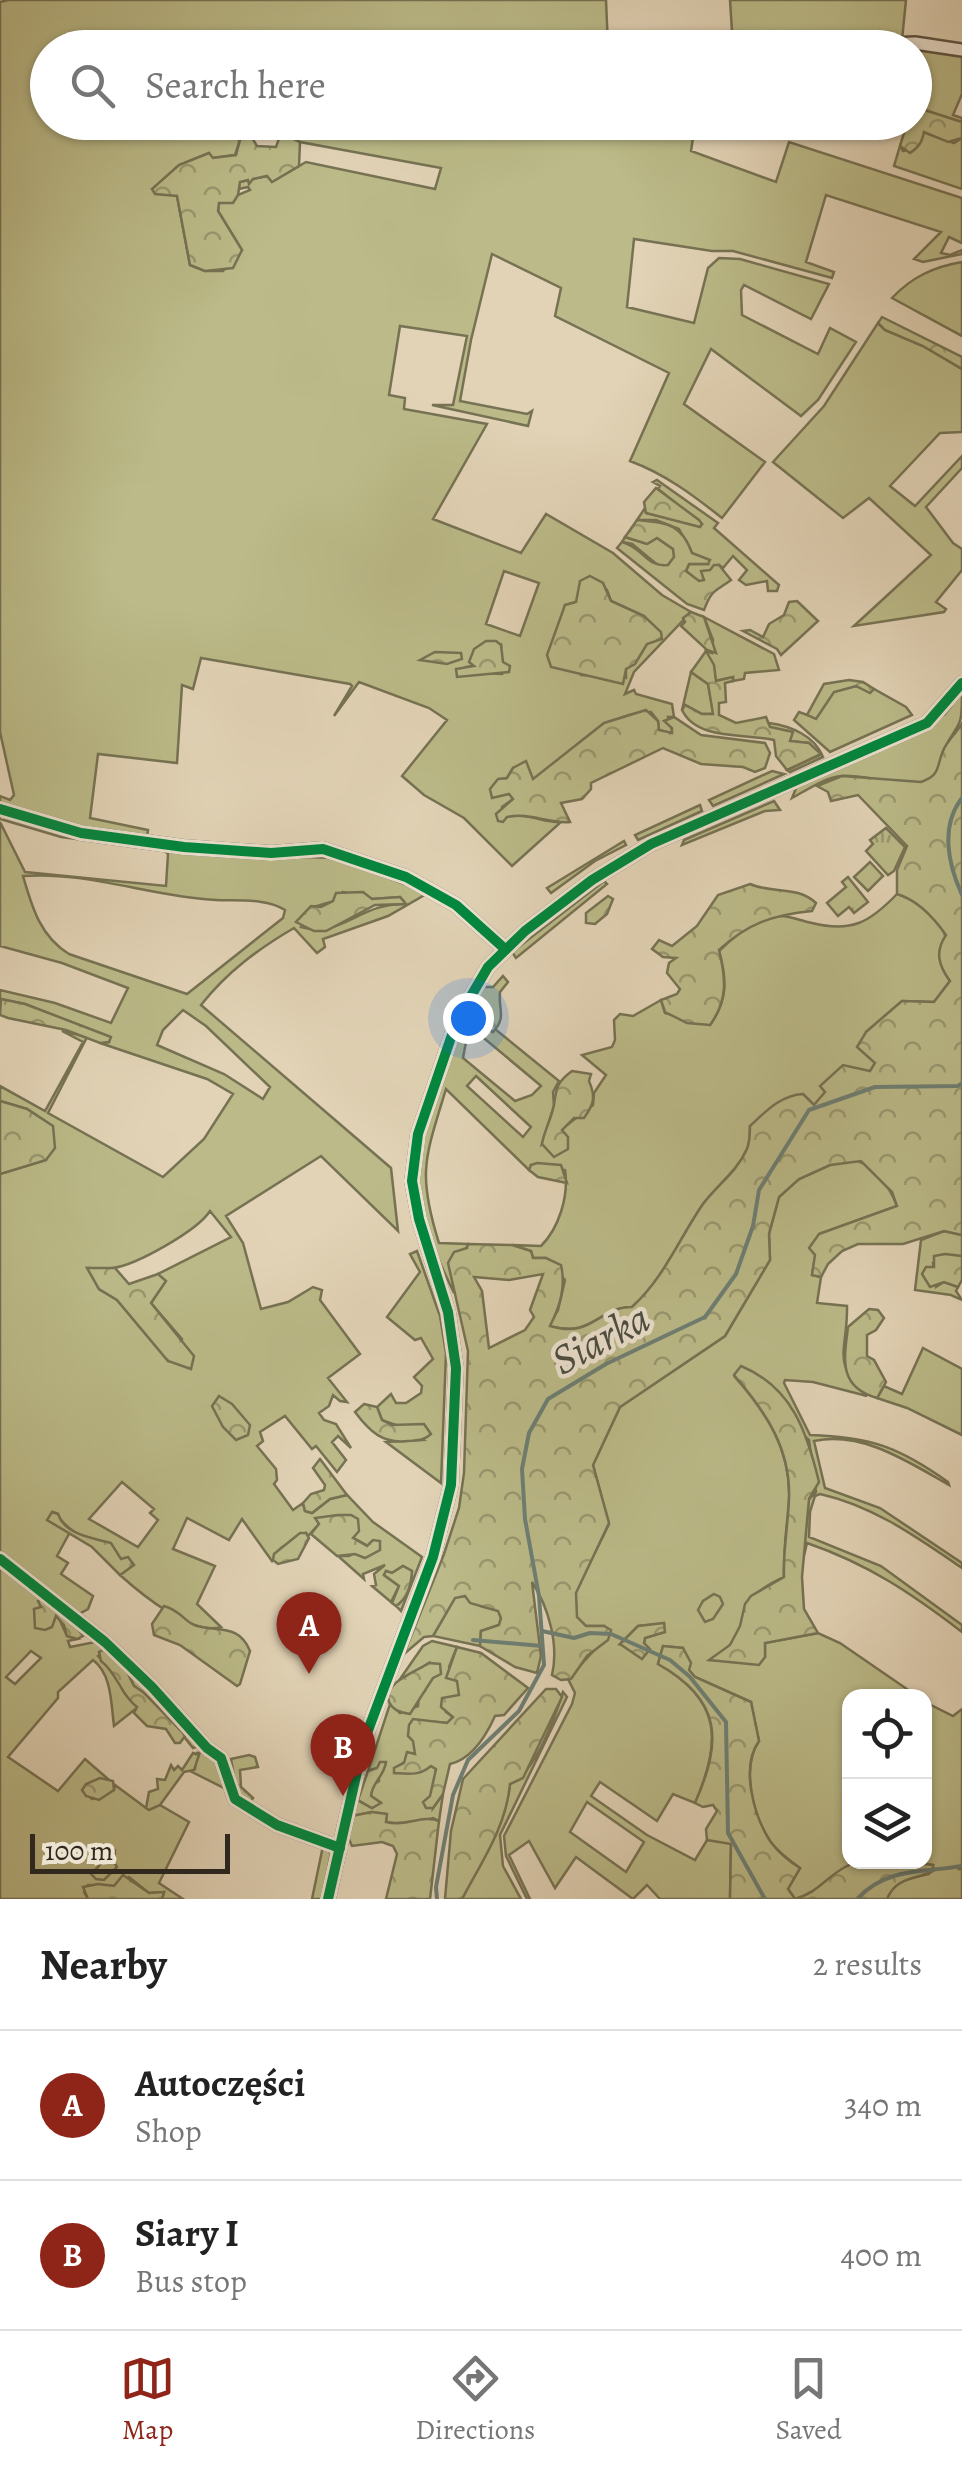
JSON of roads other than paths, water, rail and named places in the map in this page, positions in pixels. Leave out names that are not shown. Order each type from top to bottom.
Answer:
[{"type":"street","points":[[932,46],[962,50]]},
{"type":"street","points":[[328,1899],[364,1741],[433,1557],[451,1485],[456,1368],[448,1312],[419,1220],[412,1180],[418,1134],[457,1020],[474,986],[505,949],[592,880],[652,844],[927,723],[962,683]]},
{"type":"street","points":[[0,809],[81,833],[184,846],[271,853],[323,849],[406,877],[456,905],[505,949]]},
{"type":"street","points":[[0,1559],[105,1642],[152,1687],[226,1764],[234,1799],[277,1826],[340,1848]]},
{"type":"waterway","name":"Siarka","points":[[962,798],[951,821],[948,845],[962,895]]},
{"type":"waterway","name":"Siarka","points":[[437,1899],[453,1795],[468,1760],[519,1711],[544,1665],[522,1469],[529,1433],[548,1399],[606,1364],[705,1317],[736,1274],[753,1226],[759,1190],[809,1110],[875,1087],[962,1083]]},
{"type":"waterway","points":[[542,1631],[574,1638],[590,1633],[611,1634],[670,1660],[689,1676]]},
{"type":"waterway","points":[[473,1640],[542,1646]]},
{"type":"waterway","points":[[690,1677],[726,1722],[728,1833],[765,1899]]},
{"type":"waterway","points":[[857,1899],[893,1876],[962,1866]]},
{"type":"place","name":"Autoczęści","points":[[309,1674]]},
{"type":"place","name":"Siary I","points":[[343,1796]]}]
